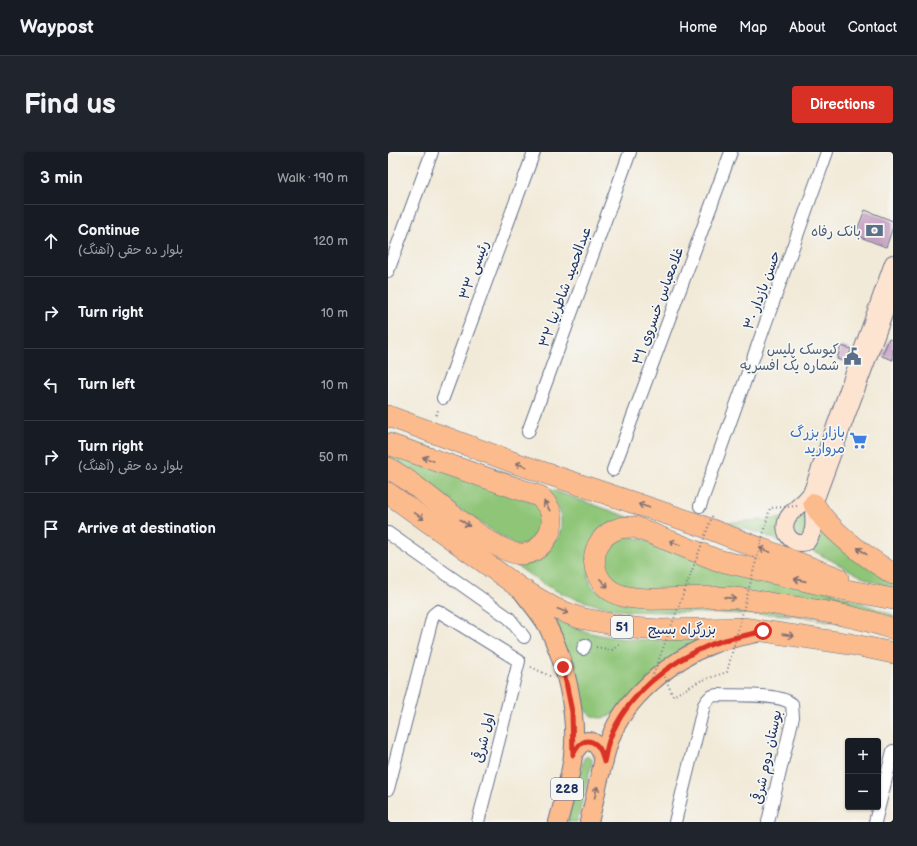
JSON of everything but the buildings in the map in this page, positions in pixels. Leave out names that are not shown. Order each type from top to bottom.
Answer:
[{"type":"highway","points":[[388,416],[518,464],[694,522],[893,599]]},
{"type":"highway","points":[[388,444],[539,496],[545,502],[551,514],[552,523],[549,533],[535,550],[524,554],[512,553],[477,533],[411,483],[388,468]]},
{"type":"highway","name":"بزرگراه بسیج","points":[[388,493],[520,588],[554,608],[580,618],[633,628],[660,630],[743,628],[893,653]]},
{"type":"highway","points":[[808,500],[823,518],[841,535],[893,574]]},
{"type":"highway","points":[[893,599],[717,560],[635,527],[621,528],[609,532],[595,549],[593,561],[597,576],[604,585],[618,594],[625,596],[664,598],[718,597],[751,600],[856,618],[893,629]]},
{"type":"main road","points":[[808,500],[893,263]]},
{"type":"main road","points":[[808,500],[893,290]]},
{"type":"main road","name":"228","points":[[520,588],[541,615],[556,644],[572,712],[573,755],[558,822]]},
{"type":"main road","name":"228","points":[[589,822],[610,739],[631,704],[649,684],[658,675],[686,657],[712,644],[763,631]]},
{"type":"main road","points":[[870,648],[893,663]]},
{"type":"main road","points":[[573,755],[581,743],[587,741],[593,742],[601,749],[604,762]]},
{"type":"street","points":[[388,271],[432,152]]},
{"type":"street","name":"رئیسی ۳۳","points":[[443,398],[534,152]]},
{"type":"street","name":"عبدالحمید شاطرنیا ۳۲","points":[[528,432],[630,152]]},
{"type":"street","name":"غلامعباس خسروی ۳۱","points":[[613,470],[731,152]]},
{"type":"street","name":"حسن بازدار ۳۰","points":[[700,506],[827,152]]},
{"type":"street","points":[[388,533],[509,618],[524,637]]},
{"type":"street","points":[[388,789],[433,615],[436,612],[519,661]]},
{"type":"street","name":"اول شرقی","points":[[478,822],[519,661]]},
{"type":"street","name":"بوستان دوم شرقی","points":[[675,822],[704,705],[707,699],[712,695],[776,698],[788,700],[792,704],[793,717],[768,822]]},
{"type":"street","points":[[875,822],[893,751]]},
{"type":"path","points":[[712,514],[658,675],[673,696],[700,681],[727,672],[770,508],[808,500]]},
{"type":"path","points":[[584,647],[613,650],[633,628]]},
{"type":"path","points":[[519,661],[552,677],[555,674]]},
{"type":"green space","points":[[388,433],[761,566],[620,522],[588,576],[591,585],[598,592],[741,605],[843,623],[795,615],[625,611],[593,604],[561,593],[536,579],[496,551],[557,540],[561,524],[559,509],[388,436]]},
{"type":"green space","points":[[388,452],[536,503],[544,524],[533,544],[519,548],[388,463]]},
{"type":"green space","points":[[798,515],[807,517],[811,523],[802,536],[795,534],[791,522]]},
{"type":"green space","points":[[785,518],[795,548],[760,533],[723,523]]},
{"type":"green space","points":[[817,520],[893,579],[893,589],[866,579],[810,549],[820,537]]},
{"type":"green space","points":[[627,535],[821,588],[893,615],[893,623],[627,591],[604,570],[605,557],[609,548],[616,541]]},
{"type":"green space","points":[[546,616],[578,629],[609,637],[641,640],[706,639],[615,713],[601,718],[592,716],[581,705]]},
{"type":"green space","points":[[589,756],[592,759],[592,762],[577,822],[567,822],[584,758]]},
{"type":"place","name":"بانک رفاه","points":[[874,231]]},
{"type":"place","name":"کیوسک پلیس شماره یک افسریه","points":[[852,357]]},
{"type":"place","name":"بازار بزرگ مروارید","points":[[858,440]]},
{"type":"route","points":[[563,667],[572,712],[573,755],[576,748],[581,743],[587,741],[593,742],[601,749],[604,762],[610,739],[616,727],[631,704],[651,682],[671,666],[712,644],[763,631]]}]
